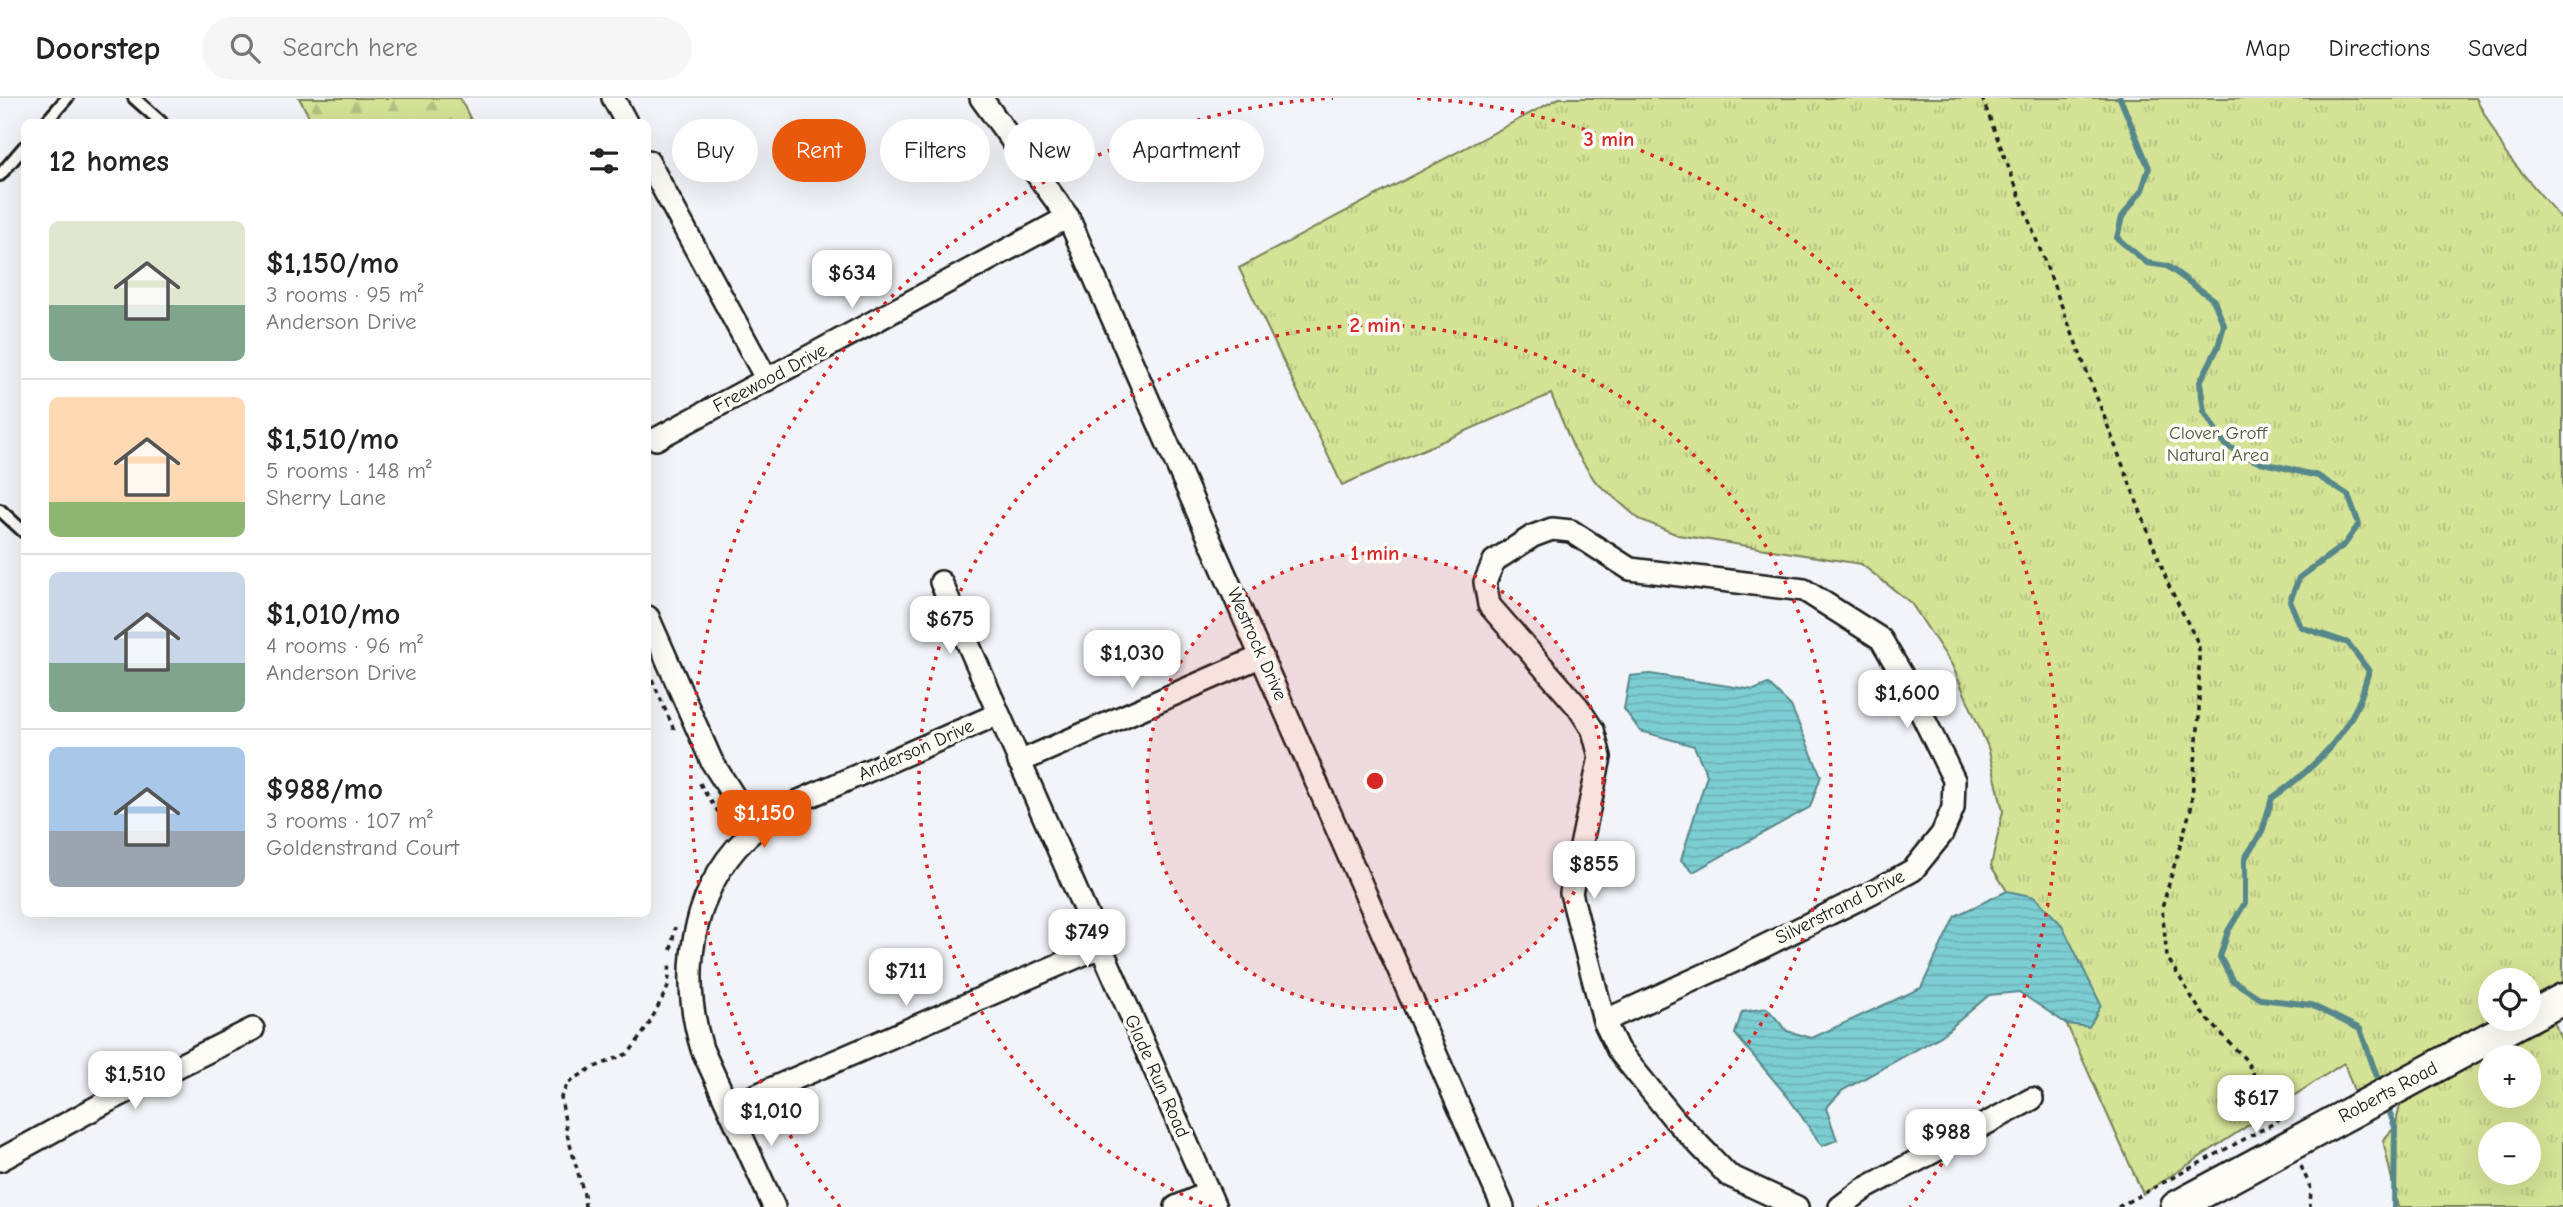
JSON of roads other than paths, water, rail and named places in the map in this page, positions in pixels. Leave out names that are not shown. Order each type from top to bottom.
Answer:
[{"type":"main road","name":"Roberts Road","points":[[2541,1011],[2563,999]]},
{"type":"main road","name":"Roberts Road","points":[[2176,1207],[2285,1133],[2386,1094],[2503,1031]]},
{"type":"street","points":[[613,98],[624,119]]},
{"type":"street","name":"Westrock Drive","points":[[981,98],[1068,217],[1503,1207]]},
{"type":"street","points":[[651,167],[767,380]]},
{"type":"street","name":"Freewood Drive","points":[[652,440],[1068,217]]},
{"type":"street","name":"Silverstrand Drive","points":[[1552,529],[1572,531],[1630,569],[1804,590],[1881,639],[1905,680],[1954,780],[1953,808],[1942,834],[1913,870],[1730,963],[1604,1021],[1571,893],[1600,757],[1593,730],[1578,707],[1489,605],[1485,582],[1494,561],[1533,536],[1552,529]]},
{"type":"street","name":"Glade Run Road","points":[[941,582],[1212,1200]]},
{"type":"street","points":[[651,624],[712,762],[757,827]]},
{"type":"street","points":[[1019,762],[1262,656]]},
{"type":"street","name":"Anderson Drive","points":[[774,1207],[702,1049],[695,1026],[691,1004],[691,959],[697,924],[707,897],[722,869],[757,827],[799,801],[998,714]]},
{"type":"street","points":[[729,1107],[1100,947]]},
{"type":"street","points":[[1604,1021],[1618,1050],[1675,1120],[1728,1175],[1797,1207]]},
{"type":"street","points":[[0,1160],[108,1101],[253,1030]]},
{"type":"street","points":[[1840,1207],[1864,1189],[2032,1098]]},
{"type":"street","points":[[1176,1207],[1212,1200]]},
{"type":"lane","points":[[49,119],[67,98]]},
{"type":"lane","points":[[134,98],[158,119]]},
{"type":"lane","points":[[0,175],[21,150]]},
{"type":"lane","points":[[0,510],[21,529]]},
{"type":"water","points":[[1650,674],[1754,690],[1768,684],[1791,706],[1821,776],[1810,807],[1693,872],[1681,860],[1707,775],[1694,746],[1640,731],[1624,709],[1630,676]]},
{"type":"water","points":[[2007,891],[2035,897],[2062,925],[2101,1005],[2089,1027],[2067,1024],[2019,992],[1989,995],[1941,1036],[1843,1090],[1826,1108],[1837,1140],[1822,1146],[1788,1097],[1735,1034],[1742,1012],[1767,1008],[1787,1031],[1812,1038],[1921,988],[1955,916]]},
{"type":"waterway","points":[[2120,98],[2149,168],[2142,190],[2122,217],[2117,238],[2147,263],[2167,266],[2213,299],[2224,325],[2218,347],[2200,382],[2204,411],[2225,445],[2256,461],[2318,476],[2348,495],[2359,524],[2345,544],[2299,578],[2290,601],[2301,627],[2348,643],[2369,671],[2362,695],[2352,717],[2333,744],[2310,768],[2272,798],[2262,832],[2245,858],[2245,903],[2228,931],[2220,957],[2232,980],[2261,999],[2311,1005],[2360,1029],[2381,1088]]},
{"type":"waterway","points":[[2386,1102],[2395,1127],[2394,1207]]},
{"type":"park label","name":"Clover Groff Natural Area","points":[[2218,444]]}]
